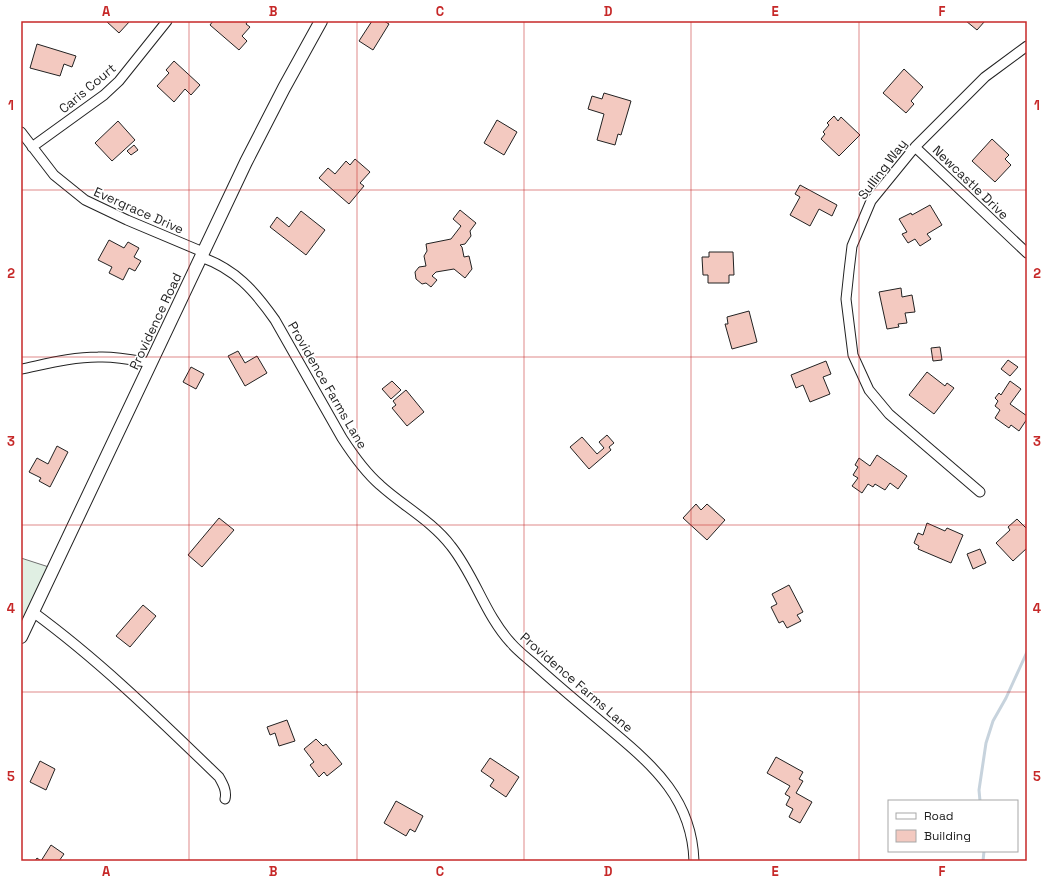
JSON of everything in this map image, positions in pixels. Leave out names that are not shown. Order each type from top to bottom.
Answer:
[{"type":"street","name":"Caris Court","points":[[32,148],[119,81],[167,21]]},
{"type":"street","name":"Providence Road","points":[[21,637],[246,162],[284,88],[321,21]]},
{"type":"street","name":"Sulling Way","points":[[980,492],[889,414],[869,390],[853,356],[846,298],[852,246],[871,201],[915,146],[985,77],[1027,46]]},
{"type":"street","name":"Evergrace Drive","points":[[21,132],[54,176],[85,200],[202,254]]},
{"type":"street","name":"Newcastle Drive","points":[[915,146],[1027,253]]},
{"type":"street","name":"Providence Farms Lane","points":[[202,254],[232,272],[265,306],[275,320],[342,438],[354,456],[380,485],[432,527],[450,545],[466,568],[496,622],[511,643],[544,673],[643,756],[662,776],[676,798],[689,825],[694,844],[694,861]]},
{"type":"street","points":[[21,369],[79,358],[98,357],[116,357],[151,363]]},
{"type":"street","points":[[33,612],[60,631],[111,674],[208,766],[219,777],[224,786],[226,796],[225,800]]},
{"type":"green space","points":[[21,558],[55,569],[21,632]]},
{"type":"building","points":[[106,21],[130,21],[119,33]]},
{"type":"building","points":[[213,21],[248,21],[246,24],[250,27],[242,36],[247,41],[239,50],[210,25]]},
{"type":"building","points":[[372,21],[384,21],[389,24],[373,50],[359,41]]},
{"type":"building","points":[[966,21],[985,21],[977,30]]},
{"type":"building","points":[[37,44],[76,56],[72,67],[64,64],[60,76],[30,68]]},
{"type":"building","points":[[174,61],[200,85],[191,95],[185,89],[174,102],[157,86],[169,73],[166,70]]},
{"type":"building","points":[[904,69],[923,87],[911,101],[914,104],[906,113],[883,93]]},
{"type":"building","points":[[604,93],[631,101],[621,135],[618,134],[615,145],[597,140],[604,114],[588,109],[592,96],[602,99]]},
{"type":"building","points":[[834,116],[838,121],[841,117],[860,135],[839,156],[821,139],[825,134],[823,132],[829,125],[827,123]]},
{"type":"building","points":[[497,120],[517,132],[504,155],[484,143]]},
{"type":"building","points":[[118,121],[135,140],[112,161],[95,143]]},
{"type":"building","points":[[992,139],[1009,155],[1005,159],[1011,165],[995,182],[972,161]]},
{"type":"building","points":[[134,145],[138,150],[131,155],[127,151]]},
{"type":"building","points":[[355,159],[370,172],[360,183],[364,186],[349,204],[319,178],[328,168],[335,174],[346,161],[350,165]]},
{"type":"building","points":[[800,185],[837,205],[832,216],[819,209],[810,226],[790,215],[800,197],[795,194]]},
{"type":"building","points":[[930,205],[942,225],[927,234],[931,239],[920,246],[915,239],[908,243],[902,234],[907,232],[899,219],[911,213],[912,215]]},
{"type":"building","points":[[460,210],[476,223],[470,231],[471,236],[465,244],[460,245],[462,247],[464,257],[469,256],[472,269],[465,278],[454,269],[436,272],[432,276],[437,280],[431,287],[426,283],[422,284],[416,279],[415,272],[419,267],[426,266],[424,256],[427,251],[426,244],[451,239],[461,226],[453,219]]},
{"type":"building","points":[[301,211],[325,230],[306,255],[270,227],[277,217],[289,227]]},
{"type":"building","points":[[109,240],[124,248],[128,242],[139,248],[134,257],[141,261],[135,271],[129,268],[123,280],[109,273],[112,267],[98,260]]},
{"type":"building","points":[[709,252],[733,252],[734,275],[729,275],[729,283],[708,283],[708,275],[703,275],[702,257],[709,257]]},
{"type":"building","points":[[901,288],[902,297],[912,295],[915,312],[905,313],[907,323],[898,324],[899,327],[887,329],[879,292]]},
{"type":"building","points":[[749,311],[757,342],[732,349],[725,324],[728,324],[727,317]]},
{"type":"building","points":[[940,347],[942,360],[933,361],[931,348]]},
{"type":"building","points":[[238,351],[245,363],[257,356],[267,373],[245,386],[228,356]]},
{"type":"building","points":[[1008,360],[1018,367],[1010,376],[1001,369]]},
{"type":"building","points":[[826,361],[831,374],[823,377],[830,394],[810,402],[803,385],[796,388],[791,375]]},
{"type":"building","points":[[191,367],[204,374],[196,389],[183,382]]},
{"type":"building","points":[[927,372],[945,386],[947,383],[954,388],[934,414],[909,395]]},
{"type":"building","points":[[392,381],[401,390],[391,399],[382,389]]},
{"type":"building","points":[[1010,381],[1021,389],[1010,404],[1027,416],[1027,419],[1019,431],[1011,425],[1009,428],[995,418],[1000,410],[995,406],[998,401],[995,398],[999,393],[1001,395]]},
{"type":"building","points":[[406,390],[424,412],[407,426],[392,408],[396,405],[393,401]]},
{"type":"building","points":[[607,435],[614,443],[609,447],[611,450],[589,469],[570,447],[582,437],[597,454],[604,448],[599,442]]},
{"type":"building","points":[[57,446],[68,452],[50,487],[39,481],[41,478],[29,472],[37,458],[48,464]]},
{"type":"building","points":[[877,455],[907,476],[898,489],[890,483],[885,490],[875,484],[873,487],[868,484],[862,493],[852,486],[858,478],[853,475],[858,467],[855,465],[859,458],[870,466]]},
{"type":"building","points":[[696,504],[701,510],[707,504],[725,520],[707,540],[683,518]]},
{"type":"building","points":[[219,518],[234,530],[202,567],[188,555]]},
{"type":"building","points":[[1017,519],[1027,529],[1027,548],[1013,561],[996,543],[1010,530],[1008,527]]},
{"type":"building","points":[[927,523],[945,531],[947,528],[963,535],[951,563],[918,549],[919,546],[914,543],[918,533],[923,535]]},
{"type":"building","points":[[980,549],[986,563],[973,569],[967,554]]},
{"type":"building","points":[[789,585],[803,612],[797,615],[801,621],[787,628],[783,621],[779,623],[771,607],[777,604],[772,594]]},
{"type":"building","points":[[143,605],[156,616],[130,647],[116,636]]},
{"type":"building","points":[[287,720],[295,741],[279,746],[275,733],[270,735],[267,727]]},
{"type":"building","points":[[316,739],[323,746],[326,744],[342,764],[327,776],[324,772],[319,777],[310,765],[314,762],[304,749]]},
{"type":"building","points":[[776,757],[803,772],[799,779],[803,781],[796,793],[812,802],[800,823],[789,817],[793,809],[786,805],[790,797],[785,794],[790,786],[767,773]]},
{"type":"building","points":[[490,758],[519,777],[506,797],[490,786],[494,780],[481,771]]},
{"type":"building","points":[[40,761],[55,769],[46,790],[30,782]]},
{"type":"building","points":[[396,801],[423,816],[415,832],[410,829],[406,836],[384,823]]},
{"type":"building","points":[[51,845],[64,854],[59,861],[41,861]]},
{"type":"waterway","points":[[980,800],[979,790],[986,743],[993,721],[1006,698],[1027,652]]},
{"type":"waterway","points":[[983,861],[984,852]]}]
